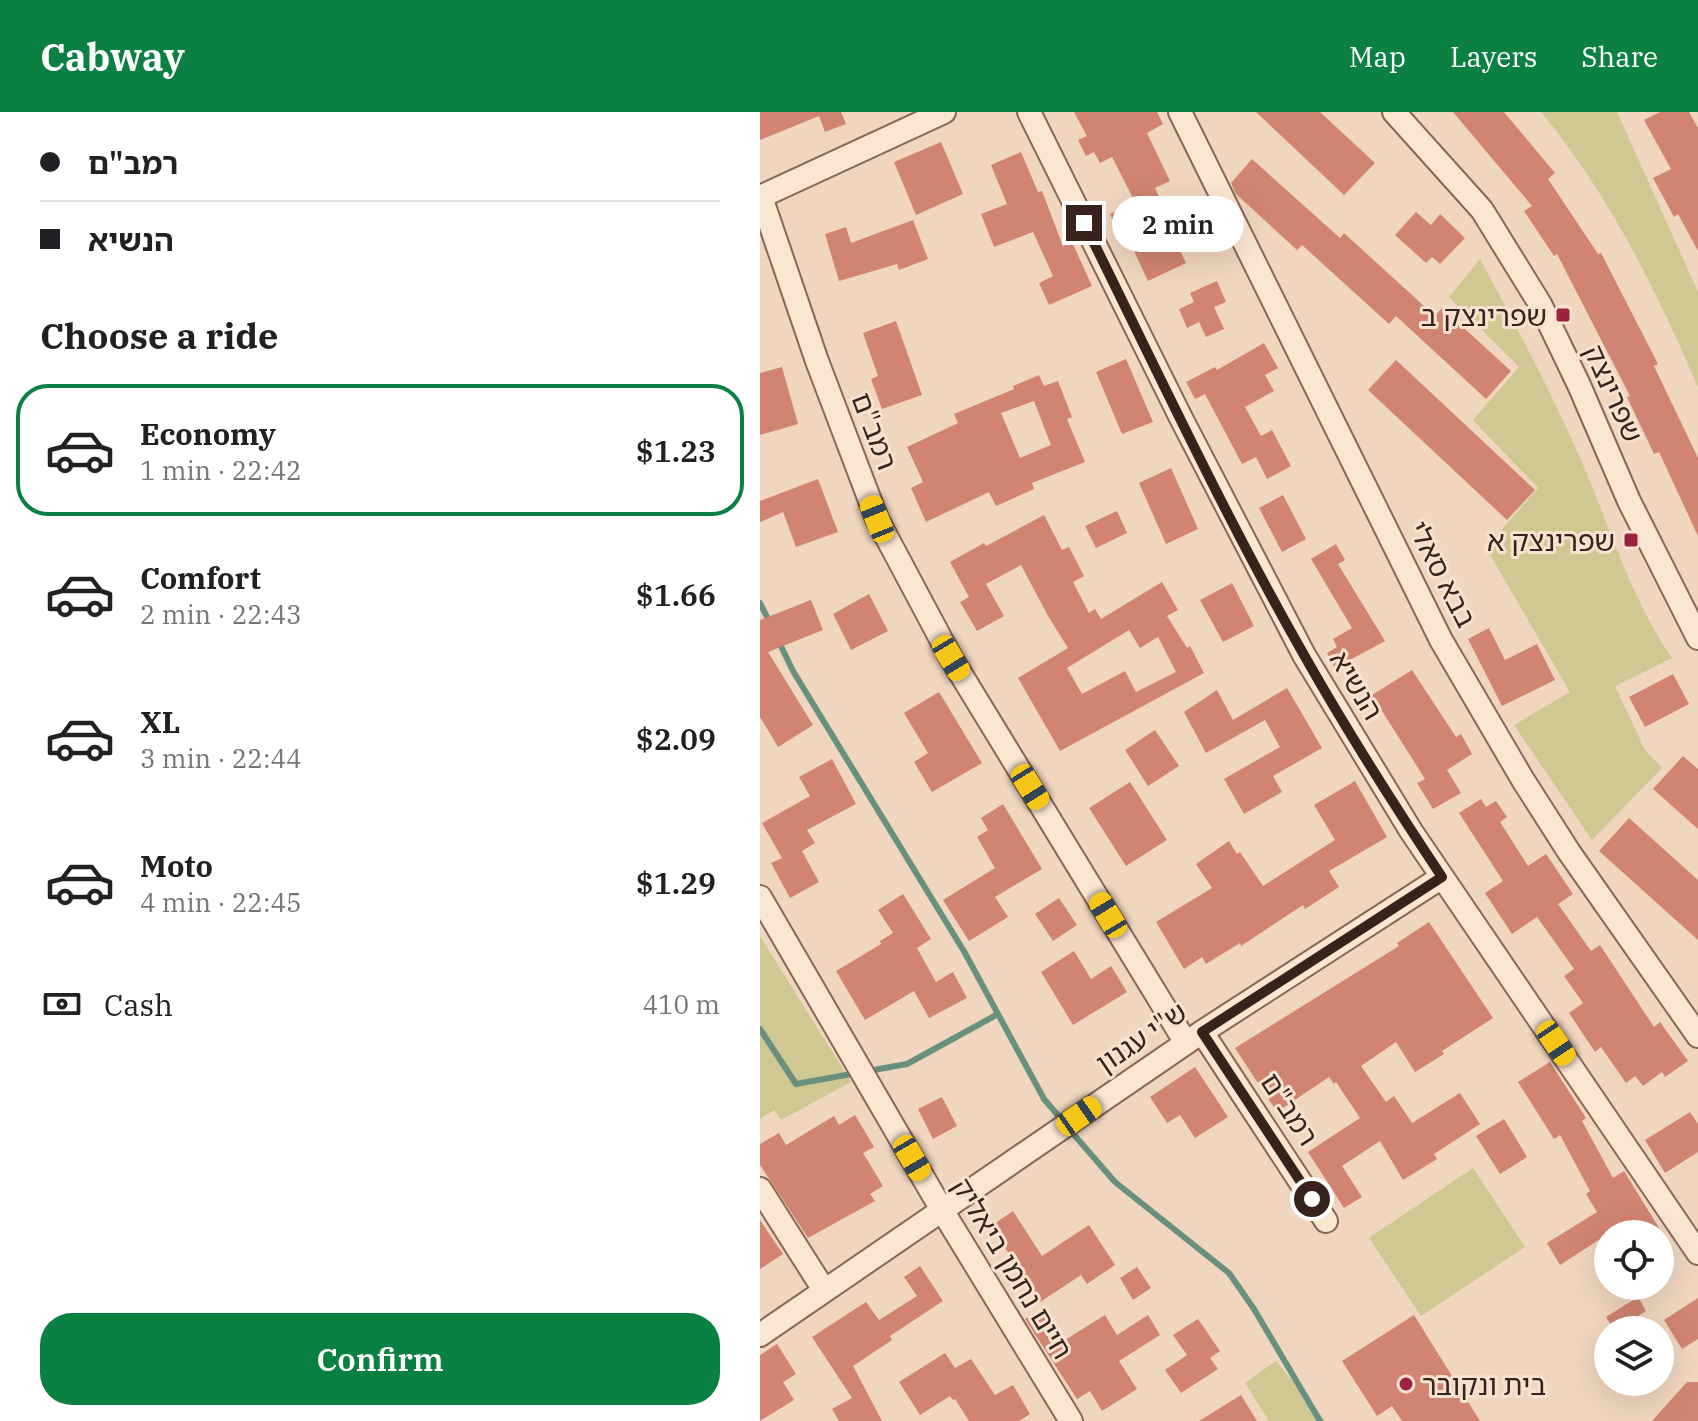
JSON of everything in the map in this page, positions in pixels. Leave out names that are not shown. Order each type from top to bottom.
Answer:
[{"type":"street","points":[[760,197],[944,112]]},
{"type":"street","name":"הנשיא","points":[[1029,112],[1174,404],[1304,655],[1411,831],[1698,1253]]},
{"type":"street","name":"בבא סאלי","points":[[1180,112],[1441,640],[1569,852],[1698,1036]]},
{"type":"street","name":"שפרינצק","points":[[1394,112],[1482,210],[1540,304],[1629,501],[1698,638]]},
{"type":"street","name":"רמב\"ם","points":[[760,197],[817,361],[877,519],[951,658],[1194,1037],[1326,1221]]},
{"type":"street","name":"ש\"י עגנון","points":[[760,1335],[1194,1037],[1442,877]]},
{"type":"street","name":"חיים נחמן ביאליק","points":[[760,897],[942,1210],[1071,1421]]},
{"type":"street","points":[[760,1189],[824,1290]]},
{"type":"shaded area","points":[[1541,112],[1617,112],[1698,292],[1698,387],[1629,244],[1566,143]]},
{"type":"shaded area","points":[[1480,259],[1554,402],[1643,609],[1672,658],[1615,686],[1645,750],[1662,768],[1592,840],[1514,725],[1570,692],[1486,548],[1538,488],[1473,420],[1519,367],[1449,297]]},
{"type":"shaded area","points":[[760,936],[851,1082],[781,1120],[774,1110],[760,1119]]},
{"type":"shaded area","points":[[1473,1168],[1525,1247],[1421,1316],[1369,1238]]},
{"type":"shaded area","points":[[1276,1361],[1326,1421],[1269,1421],[1245,1383]]},
{"type":"building","points":[[760,112],[841,112],[846,124],[825,132],[819,116],[760,140]]},
{"type":"building","points":[[1074,112],[1157,112],[1163,124],[1147,133],[1170,181],[1155,188],[1169,218],[1165,220],[1186,263],[1148,281],[1128,238],[1122,241],[1110,214],[1135,202],[1112,157],[1100,163],[1094,152],[1086,156],[1078,140],[1087,136]]},
{"type":"building","points":[[1256,112],[1320,112],[1375,163],[1344,195]]},
{"type":"building","points":[[1453,112],[1504,112],[1555,173],[1548,179],[1598,254],[1601,253],[1658,364],[1654,366],[1698,458],[1698,536],[1659,452],[1654,454],[1627,397],[1630,396],[1557,254],[1554,256],[1524,211],[1532,206]]},
{"type":"building","points":[[1660,112],[1689,112],[1698,128],[1698,251],[1678,214],[1674,217],[1653,178],[1671,169],[1644,120]]},
{"type":"building","points":[[941,142],[963,194],[916,215],[894,162]]},
{"type":"building","points":[[1021,152],[1038,192],[1042,191],[1063,246],[1072,242],[1092,286],[1049,305],[1039,283],[1053,276],[1033,232],[994,247],[981,214],[1007,204],[991,165]]},
{"type":"building","points":[[1252,159],[1340,238],[1344,233],[1435,316],[1442,308],[1511,371],[1486,399],[1396,316],[1389,324],[1302,245],[1297,250],[1236,194],[1231,183]]},
{"type":"building","points":[[1416,212],[1431,225],[1440,214],[1465,238],[1440,264],[1432,257],[1426,263],[1395,235]]},
{"type":"building","points":[[913,220],[928,259],[899,270],[897,264],[839,281],[825,234],[846,227],[851,243]]},
{"type":"building","points":[[1217,281],[1226,302],[1214,307],[1224,329],[1206,337],[1199,322],[1187,328],[1179,309],[1194,302],[1190,293]]},
{"type":"building","points":[[896,321],[922,395],[882,409],[871,379],[878,376],[863,333]]},
{"type":"building","points":[[1264,343],[1278,368],[1265,375],[1274,391],[1245,407],[1261,436],[1272,430],[1291,466],[1267,479],[1256,457],[1242,464],[1205,394],[1195,399],[1186,382],[1215,367],[1217,370]]},
{"type":"building","points":[[1126,359],[1153,422],[1122,434],[1096,372]]},
{"type":"building","points":[[1396,360],[1535,490],[1507,520],[1368,390]]},
{"type":"building","points":[[782,367],[798,424],[760,435],[760,373]]},
{"type":"building","points":[[1039,375],[1044,386],[1058,381],[1072,417],[1067,419],[1085,462],[1032,483],[1034,489],[996,506],[989,492],[926,522],[911,488],[923,482],[907,447],[958,423],[954,414],[1014,389],[1013,386]],"holes":[[[1034,401],[1051,445],[1020,458],[1001,413]]]},
{"type":"building","points":[[1171,468],[1198,529],[1166,544],[1139,483]]},
{"type":"building","points":[[818,479],[838,532],[796,547],[783,512],[760,522],[760,501]]},
{"type":"building","points":[[1283,495],[1306,539],[1282,552],[1259,508]]},
{"type":"building","points":[[1117,511],[1127,533],[1096,548],[1085,526]]},
{"type":"building","points":[[1044,515],[1062,550],[1069,547],[1084,576],[1073,582],[1089,613],[1095,609],[1101,619],[1162,582],[1178,610],[1167,616],[1187,648],[1190,646],[1204,673],[1060,751],[1018,678],[1068,648],[1021,565],[986,584],[1004,616],[977,631],[960,602],[969,597],[950,562],[984,543],[986,546]],"holes":[[[1129,630],[1140,648],[1158,637],[1176,672],[1136,692],[1125,671],[1082,694],[1067,668]]]},
{"type":"building","points":[[1336,544],[1345,560],[1338,564],[1385,641],[1335,668],[1327,653],[1337,647],[1333,639],[1352,628],[1311,559]]},
{"type":"building","points":[[1232,583],[1254,626],[1223,642],[1200,600]]},
{"type":"building","points":[[869,594],[888,631],[851,650],[833,614]]},
{"type":"building","points":[[811,600],[823,630],[768,652],[813,725],[778,747],[760,717],[760,620]]},
{"type":"building","points":[[1489,628],[1505,660],[1537,644],[1555,680],[1502,706],[1468,639]]},
{"type":"building","points":[[1412,670],[1456,737],[1461,734],[1472,754],[1447,770],[1461,793],[1433,809],[1417,783],[1425,779],[1372,695]]},
{"type":"building","points":[[1673,674],[1689,704],[1645,727],[1629,697]]},
{"type":"building","points":[[1287,688],[1322,748],[1273,776],[1282,792],[1244,814],[1224,779],[1280,747],[1265,720],[1206,753],[1184,712],[1217,690],[1233,720]]},
{"type":"building","points":[[939,692],[982,763],[932,792],[914,762],[928,753],[904,713]]},
{"type":"building","points":[[1155,730],[1179,766],[1148,786],[1125,750]]},
{"type":"building","points":[[1683,756],[1698,769],[1698,829],[1653,789]]},
{"type":"building","points":[[832,759],[856,804],[807,830],[815,843],[802,851],[819,882],[790,898],[771,863],[782,858],[762,823],[810,796],[799,777]]},
{"type":"building","points":[[1355,781],[1387,837],[1329,871],[1339,887],[1305,909],[1303,905],[1241,946],[1240,943],[1206,964],[1202,957],[1184,969],[1156,922],[1212,888],[1196,864],[1229,841],[1263,886],[1335,840],[1314,805]]},
{"type":"building","points":[[1130,782],[1167,840],[1126,866],[1089,808]]},
{"type":"building","points":[[1481,799],[1486,807],[1496,801],[1507,817],[1500,822],[1528,866],[1546,854],[1573,894],[1558,904],[1591,951],[1600,945],[1654,1027],[1660,1022],[1688,1061],[1665,1077],[1662,1072],[1643,1086],[1635,1076],[1626,1083],[1601,1047],[1595,1052],[1569,1013],[1583,1003],[1564,976],[1574,969],[1537,917],[1512,934],[1485,893],[1503,881],[1459,813]]},
{"type":"building","points":[[1003,804],[1042,869],[995,897],[1008,917],[969,941],[943,900],[995,868],[977,837],[988,830],[981,818]]},
{"type":"building","points":[[1629,818],[1698,880],[1698,940],[1599,851]]},
{"type":"building","points":[[903,894],[931,939],[917,948],[936,982],[953,972],[967,998],[929,1018],[914,991],[865,1020],[836,971],[881,944],[880,941],[893,933],[878,910]]},
{"type":"building","points":[[1059,898],[1077,925],[1053,941],[1035,914]]},
{"type":"building","points":[[1429,922],[1493,1018],[1415,1072],[1396,1042],[1361,1066],[1386,1102],[1394,1096],[1412,1123],[1460,1093],[1480,1124],[1434,1154],[1437,1159],[1403,1180],[1380,1141],[1342,1166],[1362,1197],[1344,1208],[1308,1152],[1360,1118],[1336,1082],[1334,1084],[1329,1077],[1277,1112],[1235,1048],[1399,946],[1397,943]]},
{"type":"building","points":[[1074,951],[1091,979],[1111,966],[1127,992],[1073,1025],[1041,972]]},
{"type":"building","points":[[1550,1062],[1586,1118],[1582,1121],[1613,1178],[1624,1171],[1654,1220],[1594,1220],[1594,1243],[1560,1265],[1547,1243],[1597,1212],[1586,1194],[1590,1191],[1560,1135],[1554,1139],[1518,1082]]},
{"type":"building","points":[[1195,1067],[1228,1117],[1195,1138],[1180,1115],[1167,1123],[1150,1097]]},
{"type":"building","points":[[942,1097],[957,1126],[933,1139],[918,1109]]},
{"type":"building","points":[[1690,1112],[1698,1124],[1698,1152],[1665,1173],[1645,1140]]},
{"type":"building","points":[[855,1115],[874,1147],[863,1153],[883,1186],[870,1194],[875,1201],[808,1238],[760,1165],[760,1144],[779,1133],[786,1145],[834,1116],[839,1125]]},
{"type":"building","points":[[1504,1119],[1527,1157],[1500,1174],[1476,1136]]},
{"type":"building","points":[[1013,1211],[1042,1256],[1089,1225],[1115,1265],[1087,1284],[1081,1275],[1040,1302],[991,1226]]},
{"type":"building","points":[[760,1220],[783,1254],[760,1269]]},
{"type":"building","points":[[920,1266],[943,1301],[890,1336],[892,1340],[853,1366],[882,1421],[839,1421],[832,1409],[852,1398],[812,1337],[866,1302],[879,1320],[917,1296],[904,1277]]},
{"type":"building","points":[[1137,1267],[1151,1288],[1133,1300],[1120,1278]]},
{"type":"building","points":[[1698,1298],[1698,1339],[1682,1349],[1674,1336],[1674,1316],[1670,1316]]},
{"type":"building","points":[[1633,1300],[1640,1300],[1646,1311],[1638,1316],[1608,1316]]},
{"type":"building","points":[[1045,1307],[1065,1340],[1105,1315],[1117,1335],[1148,1315],[1160,1335],[1119,1361],[1137,1389],[1102,1411],[1090,1391],[1077,1399],[1025,1319]]},
{"type":"building","name":"בית ונקובר","points":[[1414,1315],[1480,1421],[1402,1421],[1392,1406],[1377,1416],[1342,1361]]},
{"type":"building","points":[[1198,1319],[1220,1351],[1210,1358],[1218,1369],[1181,1393],[1165,1370],[1187,1355],[1173,1335]]},
{"type":"building","points":[[777,1344],[796,1374],[783,1382],[794,1400],[760,1421],[760,1355]]},
{"type":"building","points":[[945,1353],[955,1368],[971,1359],[995,1395],[1013,1385],[1030,1414],[1019,1421],[969,1421],[950,1396],[920,1415],[899,1382]]},
{"type":"building","points":[[1687,1382],[1698,1382],[1698,1421],[1652,1421]]},
{"type":"building","points":[[1241,1395],[1257,1421],[1199,1421]]},
{"type":"waterway","points":[[760,603],[771,625]]},
{"type":"waterway","points":[[779,642],[793,671],[965,953],[1044,1099],[1062,1120]]},
{"type":"waterway","points":[[868,1071],[907,1064],[998,1014]]},
{"type":"waterway","points":[[760,1029],[796,1084],[857,1073]]},
{"type":"waterway","points":[[1069,1129],[1115,1182],[1229,1273],[1254,1309],[1320,1421]]},
{"type":"place","name":"שפרינצק ב","points":[[1563,315]]},
{"type":"place","name":"שפרינצק א","points":[[1631,540]]},
{"type":"place","name":"בית ונקובר","points":[[1406,1384]]},
{"type":"route","points":[[1084,223],[1238,531],[1304,655],[1442,877],[1202,1032],[1312,1199]]}]
